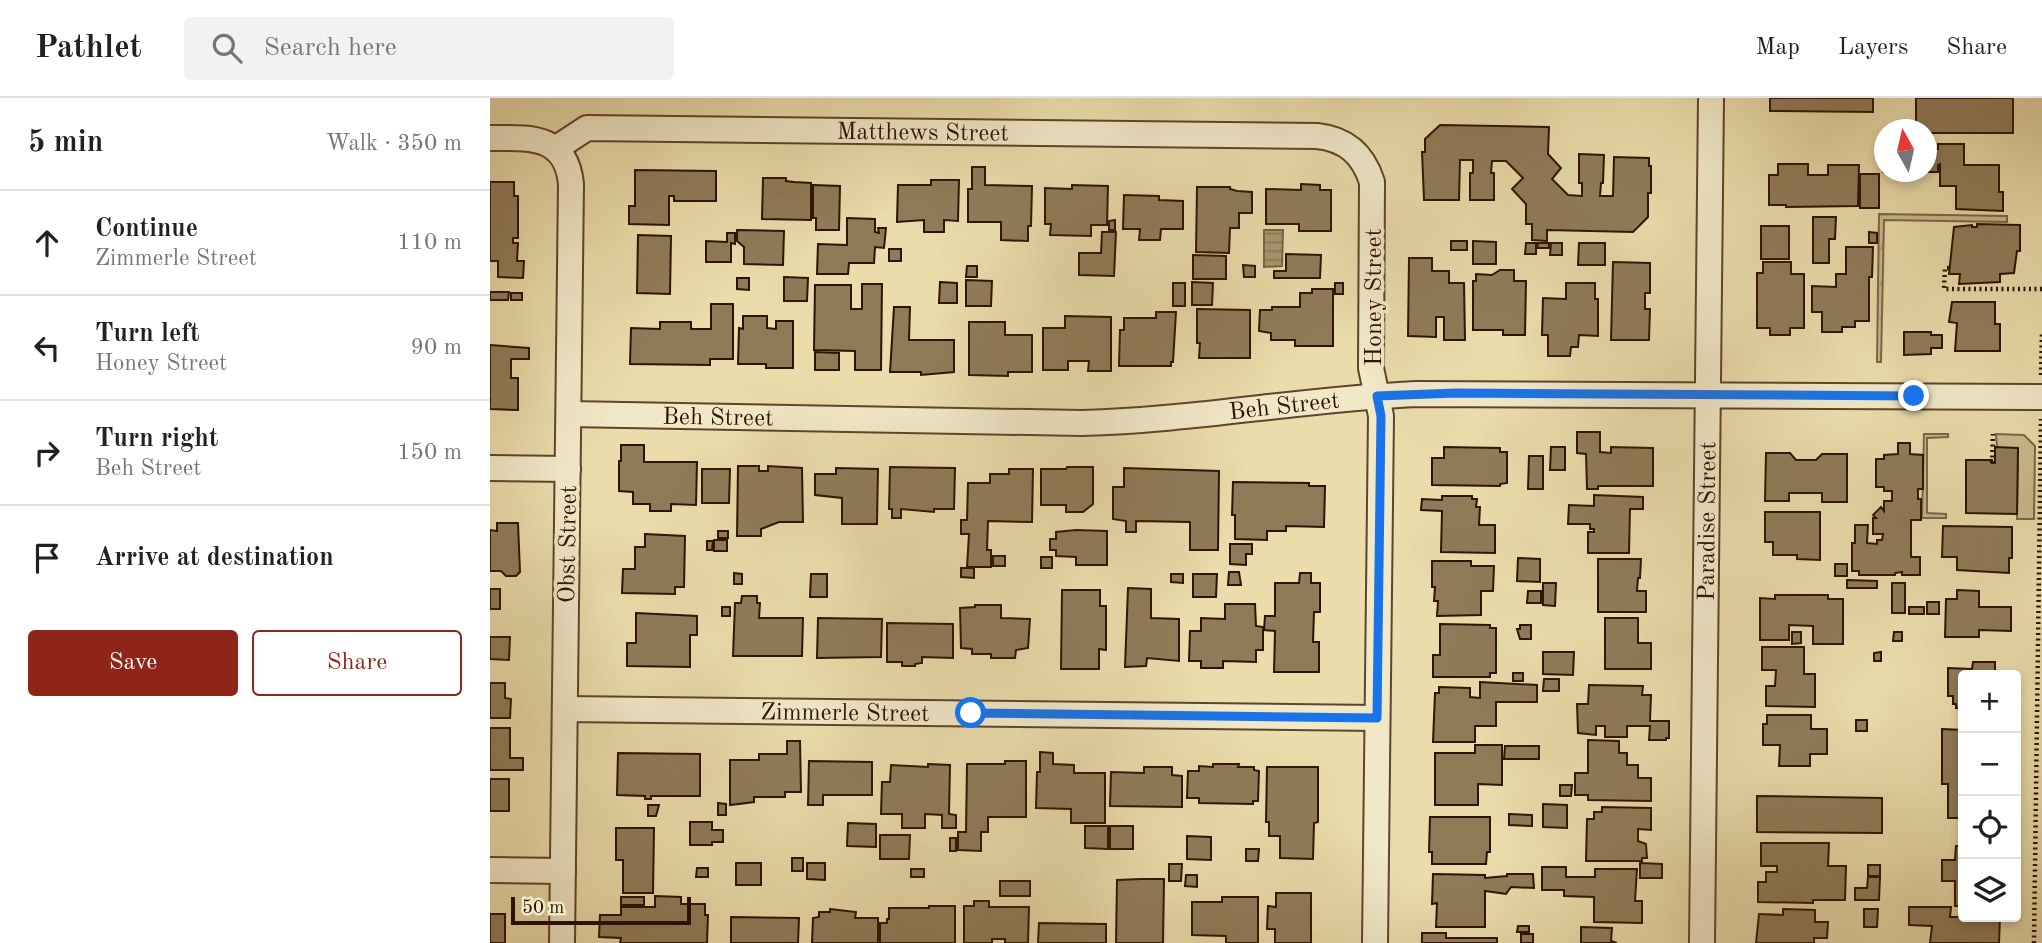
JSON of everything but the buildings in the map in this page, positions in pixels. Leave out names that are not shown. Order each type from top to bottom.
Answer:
[{"type":"street","name":"Paradise Street","points":[[1702,943],[1711,98]]},
{"type":"street","name":"Matthews Street","points":[[555,149],[587,128],[611,128],[1317,136],[1340,141],[1360,157]]},
{"type":"street","points":[[490,138],[533,138],[555,149]]},
{"type":"street","name":"Obst Street","points":[[555,149],[567,165],[571,184],[562,943]]},
{"type":"street","name":"Honey Street","points":[[1360,157],[1368,168],[1372,182],[1371,368],[1381,416],[1375,943]]},
{"type":"street","name":"Beh Street","points":[[569,414],[1128,422],[1377,396],[1456,393],[2042,397]]},
{"type":"street","points":[[490,468],[568,469]]},
{"type":"street","name":"Zimmerle Street","points":[[565,709],[1377,718]]},
{"type":"street","points":[[490,870],[563,871]]},
{"type":"path","points":[[1949,268],[1945,268],[1944,289],[2042,289]]},
{"type":"path","points":[[2034,943],[2042,332]]},
{"type":"path","points":[[1992,463],[1993,434]]},
{"type":"green space","points":[[1879,214],[2007,216],[2007,222],[1884,220],[1881,362],[1877,362]]},
{"type":"green space","points":[[1924,434],[1948,434],[1948,437],[1927,438],[1927,513],[1946,514],[1946,518],[1922,518]]},
{"type":"green space","points":[[1996,434],[2024,435],[2035,446],[2034,519],[2017,519],[2018,448],[1997,448]]},
{"type":"shaded area","points":[[1264,230],[1283,230],[1282,266],[1264,267]]},
{"type":"route","points":[[971,713],[1377,718],[1381,416],[1377,396],[1456,393],[1914,396]]}]
